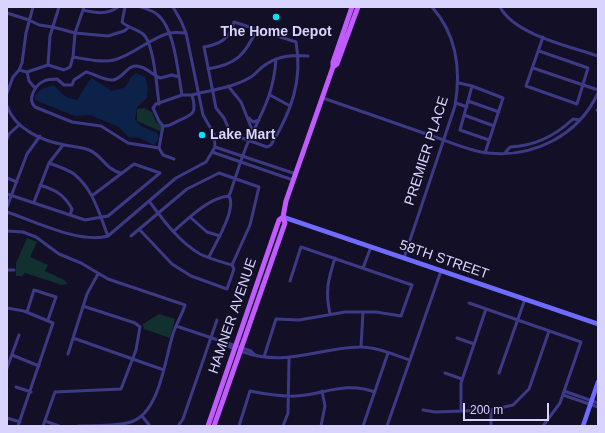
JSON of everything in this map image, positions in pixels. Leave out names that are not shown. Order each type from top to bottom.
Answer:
[{"type":"main road","name":"HAMNER AVENUE","points":[[333,68],[333,62],[352,7]]},
{"type":"main road","name":"HAMNER AVENUE","points":[[214,426],[285,223],[284,217],[286,201],[293,180],[333,68],[339,60],[358,7]]},
{"type":"main road","points":[[339,60],[338,55],[344,38],[343,34]]},
{"type":"main road","name":"HAMNER AVENUE","points":[[208,426],[279,220],[284,217]]},
{"type":"street","points":[[7,93],[13,77],[19,70],[22,63],[29,20],[33,7]]},
{"type":"street","points":[[48,65],[49,44],[60,7]]},
{"type":"street","points":[[19,70],[27,72],[48,65],[64,70],[70,66],[73,57],[75,33],[84,9],[97,13],[108,13],[118,7]]},
{"type":"street","points":[[125,7],[122,22],[128,28],[145,35],[149,42],[156,76],[159,104]]},
{"type":"street","points":[[141,7],[159,15],[166,24],[170,33],[182,95]]},
{"type":"street","points":[[7,212],[80,237],[98,239],[108,236],[178,176],[206,162],[215,147],[214,134],[203,115],[186,33],[182,21],[173,7]]},
{"type":"street","name":"PREMIER PLACE","points":[[404,258],[456,103],[459,83],[457,60],[452,41],[444,22],[432,7]]},
{"type":"street","points":[[500,7],[522,28],[598,56]]},
{"type":"street","points":[[7,13],[39,25],[75,33],[108,36],[124,31],[128,28]]},
{"type":"street","points":[[234,22],[257,29],[296,42],[298,55],[299,67],[286,118],[271,145],[267,147],[231,134],[224,118],[216,108],[204,47],[215,45],[225,40],[231,32],[234,22]]},
{"type":"street","points":[[208,69],[234,62],[245,52],[257,29]]},
{"type":"street","points":[[73,57],[103,61],[113,60],[135,52],[149,42],[170,33],[186,33]]},
{"type":"street","points":[[539,51],[588,68],[584,86],[577,104],[526,86],[543,37]]},
{"type":"street","points":[[174,159],[163,155],[159,148],[163,126],[154,113],[156,104],[182,95],[192,95],[228,86],[250,78],[267,63],[276,59],[290,55],[308,56]]},
{"type":"street","points":[[208,257],[220,236],[230,211],[231,199],[229,196],[235,178],[249,141],[261,119],[270,95],[275,79],[276,59]]},
{"type":"street","points":[[159,148],[128,143],[101,126],[72,122],[40,109],[33,105],[31,101],[35,88],[43,81],[57,79],[64,85],[72,85],[74,80],[86,72],[108,79],[116,79],[130,67],[134,66],[148,70],[160,78],[172,75],[179,78]]},
{"type":"street","points":[[323,98],[485,153],[528,151],[558,138],[580,120],[598,92],[533,68]]},
{"type":"street","points":[[27,72],[29,81],[35,88]]},
{"type":"street","points":[[459,83],[472,86],[503,98],[485,153]]},
{"type":"street","points":[[228,86],[241,102],[253,132]]},
{"type":"street","points":[[472,86],[460,130],[489,140]]},
{"type":"street","points":[[163,126],[170,125],[190,116],[194,108],[192,95]]},
{"type":"street","points":[[270,95],[290,106]]},
{"type":"street","points":[[468,101],[499,112]]},
{"type":"street","points":[[456,103],[467,107]]},
{"type":"street","points":[[7,106],[10,115],[19,125],[40,136],[63,145],[90,150],[107,167],[114,172],[121,173]]},
{"type":"street","points":[[464,115],[494,126]]},
{"type":"street","points":[[248,118],[255,122],[261,119]]},
{"type":"street","points":[[505,153],[510,147],[520,147],[542,141],[561,130],[573,119],[580,120]]},
{"type":"street","points":[[7,140],[9,134],[19,125]]},
{"type":"street","points":[[7,208],[29,148],[40,136]]},
{"type":"street","points":[[34,202],[49,163],[63,145]]},
{"type":"street","points":[[215,147],[296,174]]},
{"type":"street","points":[[212,152],[293,180]]},
{"type":"street","points":[[49,163],[74,173],[93,195],[108,236]]},
{"type":"street","points":[[7,194],[87,220],[108,216],[160,173],[134,164],[93,195]]},
{"type":"street","points":[[131,236],[139,229],[158,213],[187,189],[219,173],[259,187],[250,225],[232,265],[234,269],[227,289],[191,276],[172,264],[139,229]]},
{"type":"street","points":[[7,178],[17,182]]},
{"type":"street","points":[[40,185],[58,192],[67,200],[72,209],[70,215]]},
{"type":"street","points":[[174,231],[207,205],[223,196],[229,196]]},
{"type":"street","points":[[149,201],[158,213],[189,246],[208,257],[232,265]]},
{"type":"street","points":[[190,217],[207,232],[220,236]]},
{"type":"street","name":"58TH STREET","points":[[284,217],[598,324]]},
{"type":"street","points":[[7,231],[23,232],[36,237],[59,254],[81,263],[108,279],[185,305],[176,326],[164,370],[148,409],[142,416],[131,422],[123,424],[78,426]]},
{"type":"street","points":[[264,357],[276,319],[299,320],[330,314],[363,312],[401,316],[412,285],[301,247],[290,280]]},
{"type":"street","points":[[363,268],[371,247]]},
{"type":"street","points":[[330,314],[326,297],[327,285],[335,258]]},
{"type":"street","points":[[7,270],[14,270]]},
{"type":"street","points":[[387,426],[441,271]]},
{"type":"street","points":[[68,354],[87,294],[98,274]]},
{"type":"street","points":[[27,312],[34,290],[56,297],[48,320]]},
{"type":"street","points":[[499,373],[525,299]]},
{"type":"street","points":[[469,304],[581,342],[564,393],[556,411],[542,426]]},
{"type":"street","points":[[43,426],[55,392],[120,389],[133,358],[140,327],[135,323],[83,306]]},
{"type":"street","points":[[7,308],[27,312],[54,323],[19,424],[7,418]]},
{"type":"street","points":[[461,411],[462,379],[486,309]]},
{"type":"street","points":[[361,347],[363,312]]},
{"type":"street","points":[[178,426],[183,419],[217,320]]},
{"type":"street","points":[[176,326],[264,357],[289,359],[338,349],[361,347],[410,360]]},
{"type":"street","points":[[423,410],[435,412],[491,410],[510,407],[524,396],[531,385],[549,331]]},
{"type":"street","points":[[7,368],[19,335]]},
{"type":"street","points":[[73,338],[164,370]]},
{"type":"street","points":[[457,338],[474,344]]},
{"type":"street","points":[[363,426],[388,353]]},
{"type":"street","points":[[12,355],[39,366]]},
{"type":"street","points":[[283,426],[288,413],[289,359]]},
{"type":"street","points":[[445,374],[462,379]]},
{"type":"street","points":[[583,426],[598,382]]},
{"type":"street","points":[[239,426],[250,391],[266,395],[288,396],[350,386],[375,392]]},
{"type":"street","points":[[16,387],[31,392]]},
{"type":"street","points":[[321,426],[325,406],[322,391]]},
{"type":"street","points":[[564,393],[598,407]]},
{"type":"street","points":[[591,403],[598,403]]},
{"type":"street","points":[[491,410],[491,426]]},
{"type":"street","points":[[142,416],[150,426]]},
{"type":"street","points":[[44,421],[59,426]]},
{"type":"green space","points":[[144,108],[152,112],[156,122],[162,126],[162,132],[137,121],[137,109]]},
{"type":"green space","points":[[27,238],[37,242],[30,257],[48,265],[45,271],[64,280],[68,284],[62,285],[25,273],[22,276],[16,276],[16,263]]},
{"type":"green space","points":[[159,314],[175,319],[170,338],[144,329],[143,324]]},
{"type":"water","points":[[136,73],[145,77],[148,88],[147,98],[137,107],[135,120],[141,126],[157,133],[159,139],[154,145],[140,138],[128,137],[119,127],[90,115],[75,116],[35,100],[35,95],[42,89],[53,85],[66,97],[77,100],[91,78],[112,91],[126,87],[130,78]]},
{"type":"place","name":"The Home Depot","points":[[276,17]]},
{"type":"place","name":"Lake Mart","points":[[202,135]]}]
